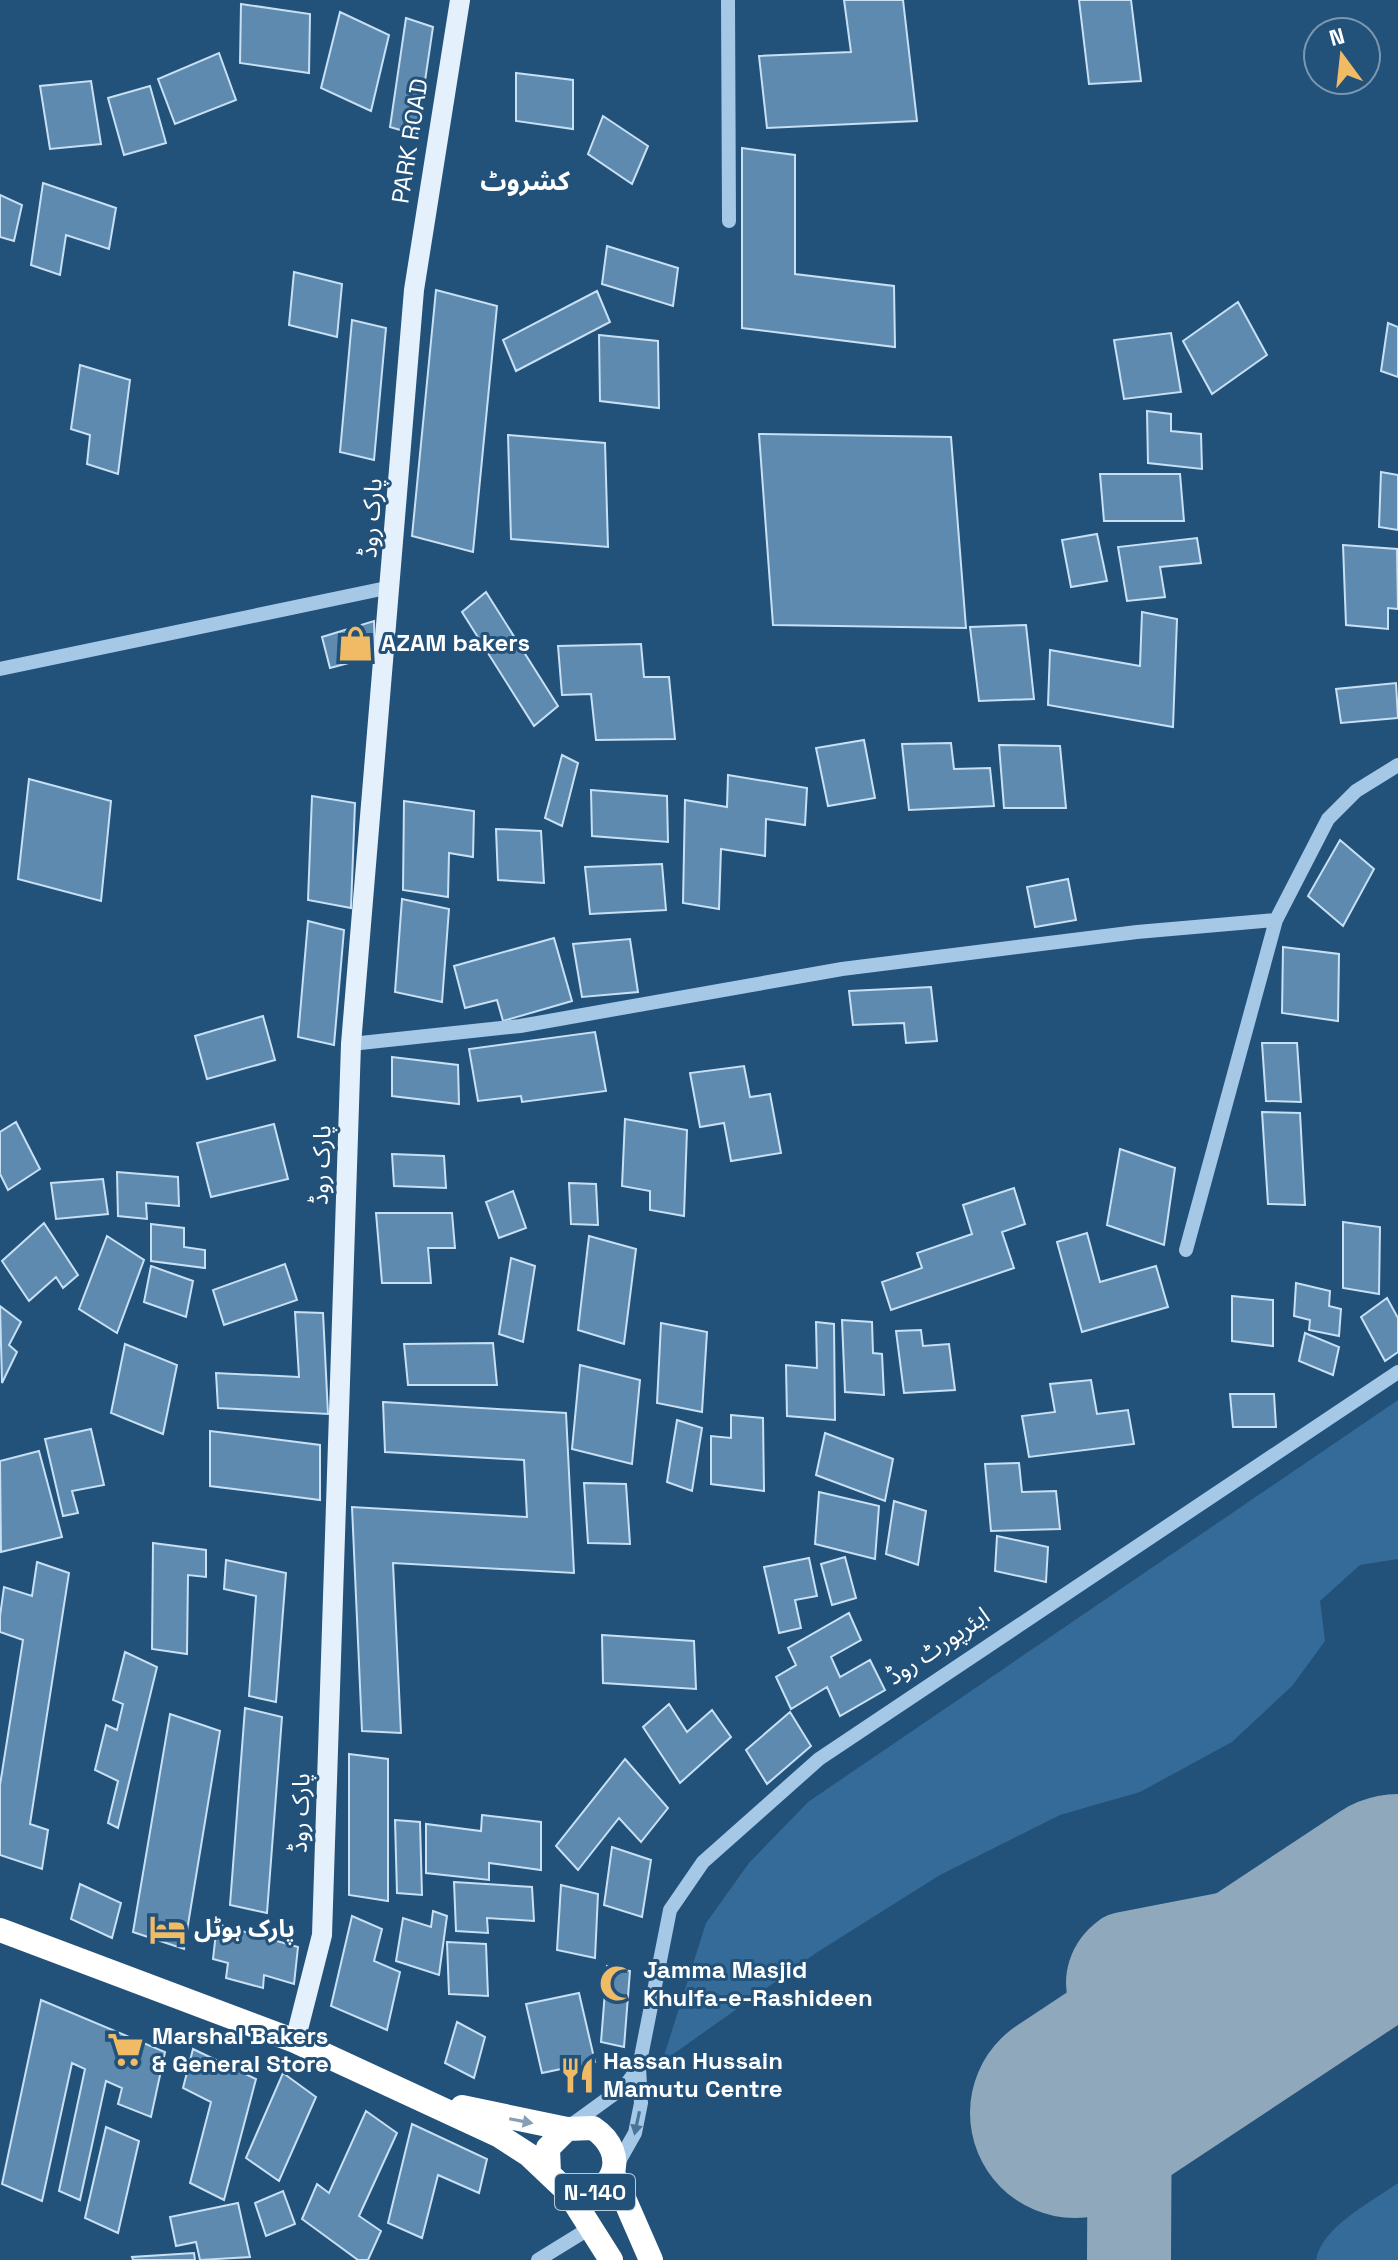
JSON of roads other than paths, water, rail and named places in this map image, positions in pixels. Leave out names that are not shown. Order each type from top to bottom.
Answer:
[{"type":"highway","name":"N-140","points":[[0,1930],[295,2041],[498,2135],[529,2155],[556,2185],[568,2192],[611,2260]]},
{"type":"highway","name":"N-140","points":[[421,2098],[567,2129],[593,2128],[605,2136],[612,2147],[613,2173],[651,2260]]},
{"type":"highway","name":"N-140","points":[[549,2174],[548,2148],[567,2129]]},
{"type":"highway","name":"N-140","points":[[568,2192],[594,2192],[613,2173]]},
{"type":"main road","name":"PARK ROAD","points":[[414,290],[460,0]]},
{"type":"main road","name":"پارک روڈ","points":[[295,2041],[322,1935],[351,1044],[414,290]]},
{"type":"street","points":[[728,0],[729,221]]},
{"type":"street","points":[[0,669],[391,587]]},
{"type":"street","points":[[1186,1250],[1276,920],[1328,819],[1356,791],[1398,765]]},
{"type":"street","points":[[351,1044],[520,1026],[842,969],[1137,932],[1276,920]]},
{"type":"street","name":"ایئرپورٹ روڈ","points":[[613,2173],[635,2133],[641,2103],[639,2067],[670,1910],[703,1862],[819,1759],[1398,1372]]},
{"type":"street","points":[[567,2129],[625,2086],[639,2067]]},
{"type":"street","points":[[538,2260],[590,2228]]},
{"type":"place","name":"AZAM bakers","points":[[355,643]]},
{"type":"place","name":"پارک ہوٹل","points":[[168,1929]]},
{"type":"place","name":"Jamma Masjid Khulfa-e-Rashideen","points":[[617,1984]]},
{"type":"place","name":"Marshal Bakers & General Store","points":[[126,2050]]},
{"type":"place","name":"Hassan Hussain Mamutu Centre","points":[[577,2075]]},
{"type":"district","name":"کشروٹ","points":[[525,181]]}]
